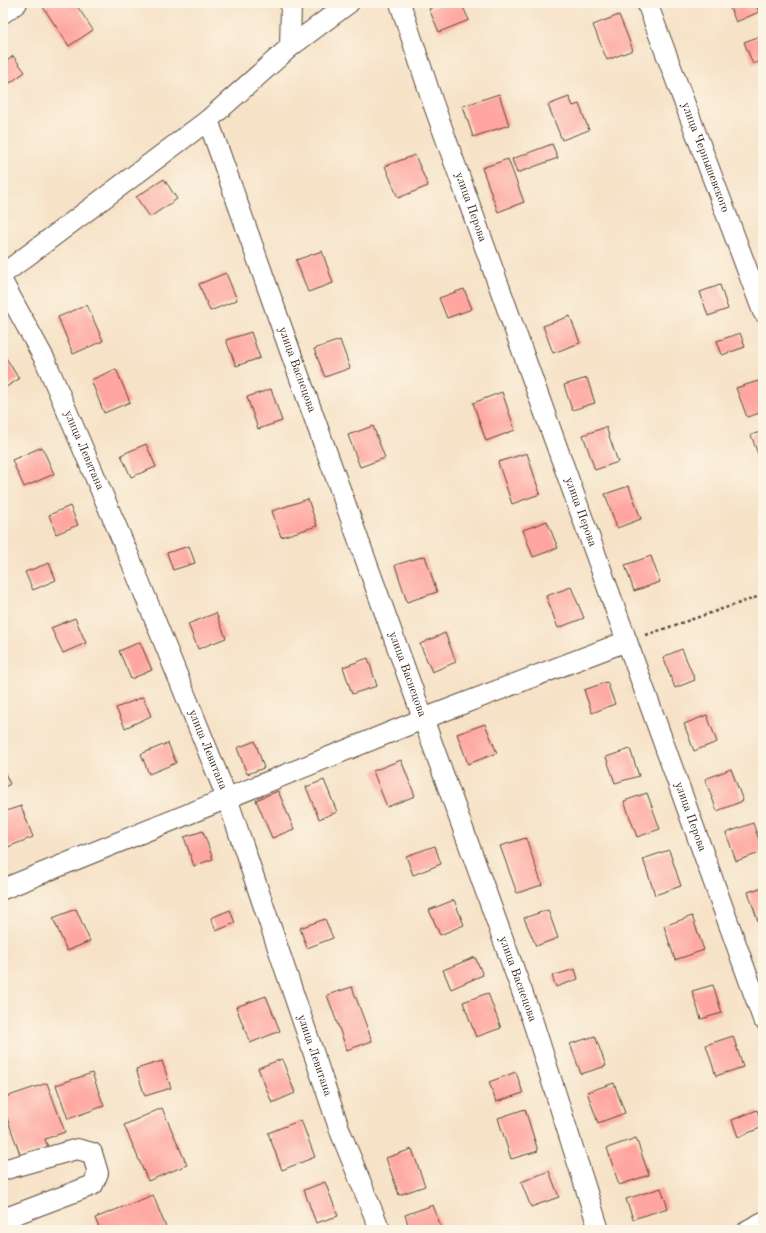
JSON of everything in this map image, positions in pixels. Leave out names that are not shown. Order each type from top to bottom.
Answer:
[{"type":"street","points":[[3,13],[18,3]]},
{"type":"street","points":[[290,47],[291,3]]},
{"type":"street","points":[[3,274],[208,120],[290,47],[349,3]]},
{"type":"street","name":"улица Перова","points":[[400,3],[433,103],[763,1019]]},
{"type":"street","name":"улица Чернышевского","points":[[647,3],[763,312]]},
{"type":"street","name":"улица Васнецова","points":[[208,120],[291,354],[533,1022],[599,1230]]},
{"type":"street","name":"улица Левитана","points":[[3,283],[45,360],[129,556],[227,798],[340,1131],[380,1230]]},
{"type":"street","points":[[3,890],[423,719],[627,641]]},
{"type":"street","points":[[3,1170],[77,1149],[92,1153],[98,1173],[93,1185],[3,1218]]},
{"type":"street","points":[[748,1230],[763,1222]]},
{"type":"path","points":[[627,641],[763,595]]},
{"type":"building","points":[[50,3],[75,3],[93,30],[69,46],[43,7]]},
{"type":"building","points":[[442,3],[461,3],[469,20],[439,32],[429,9]]},
{"type":"building","points":[[728,3],[755,3],[759,12],[736,22]]},
{"type":"building","points":[[619,15],[633,50],[607,60],[593,25]]},
{"type":"building","points":[[763,35],[763,60],[753,64],[744,42]]},
{"type":"building","points":[[13,56],[25,72],[10,83],[3,73],[3,64]]},
{"type":"building","points":[[499,94],[509,125],[473,137],[463,106]]},
{"type":"building","points":[[569,97],[573,106],[579,104],[589,130],[562,140],[548,105]]},
{"type":"building","points":[[552,144],[558,158],[517,173],[512,159]]},
{"type":"building","points":[[415,155],[428,186],[398,198],[385,166]]},
{"type":"building","points":[[508,159],[524,202],[498,212],[482,168]]},
{"type":"building","points":[[164,179],[177,199],[150,217],[136,197]]},
{"type":"building","points":[[322,251],[333,283],[308,292],[296,260]]},
{"type":"building","points":[[226,273],[237,300],[210,311],[199,284]]},
{"type":"building","points":[[720,285],[728,309],[708,316],[700,292]]},
{"type":"building","points":[[464,289],[472,309],[447,318],[439,298]]},
{"type":"building","points":[[87,305],[103,341],[73,354],[58,317]]},
{"type":"building","points":[[570,316],[580,343],[553,353],[543,326]]},
{"type":"building","points":[[251,332],[260,358],[236,366],[226,340]]},
{"type":"building","points":[[740,333],[745,347],[722,355],[717,341]]},
{"type":"building","points":[[340,340],[350,368],[325,377],[314,349]]},
{"type":"building","points":[[3,353],[19,379],[3,389]]},
{"type":"building","points":[[116,369],[130,402],[104,413],[91,380]]},
{"type":"building","points":[[587,378],[595,403],[572,410],[564,385]]},
{"type":"building","points":[[758,381],[763,393],[763,412],[747,417],[736,388]]},
{"type":"building","points":[[271,389],[282,421],[258,429],[247,397]]},
{"type":"building","points":[[502,392],[515,430],[486,441],[473,403]]},
{"type":"building","points":[[373,426],[385,458],[360,467],[348,435]]},
{"type":"building","points":[[606,427],[618,462],[595,470],[583,435]]},
{"type":"building","points":[[763,431],[763,468],[751,435]]},
{"type":"building","points":[[146,444],[156,467],[131,477],[121,455]]},
{"type":"building","points":[[42,447],[54,474],[24,487],[12,460]]},
{"type":"building","points":[[527,453],[540,494],[512,504],[498,462]]},
{"type":"building","points":[[629,486],[641,519],[617,528],[605,494]]},
{"type":"building","points":[[308,499],[317,526],[281,537],[272,511]]},
{"type":"building","points":[[70,506],[78,525],[56,534],[49,515]]},
{"type":"building","points":[[547,521],[558,548],[533,557],[523,530]]},
{"type":"building","points":[[189,546],[195,563],[173,570],[167,553]]},
{"type":"building","points":[[425,556],[437,592],[407,602],[395,565]]},
{"type":"building","points":[[651,556],[660,582],[634,591],[625,565]]},
{"type":"building","points":[[49,563],[56,580],[33,590],[25,572]]},
{"type":"building","points":[[571,587],[584,618],[558,628],[546,596]]},
{"type":"building","points":[[216,613],[226,638],[198,649],[188,624]]},
{"type":"building","points":[[75,618],[86,643],[63,653],[51,628]]},
{"type":"building","points":[[445,633],[456,662],[432,672],[420,644]]},
{"type":"building","points":[[140,642],[152,670],[131,679],[119,651]]},
{"type":"building","points":[[682,649],[695,680],[675,688],[663,657]]},
{"type":"building","points":[[368,658],[377,686],[352,694],[343,667]]},
{"type":"building","points":[[607,682],[615,704],[592,713],[584,690]]},
{"type":"building","points":[[143,697],[151,716],[125,728],[116,708]]},
{"type":"building","points":[[707,715],[717,742],[694,751],[684,724]]},
{"type":"building","points":[[485,724],[497,753],[468,764],[457,734]]},
{"type":"building","points":[[255,741],[264,768],[247,774],[237,748]]},
{"type":"building","points":[[168,743],[176,763],[149,774],[141,754]]},
{"type":"building","points":[[630,749],[639,776],[615,783],[606,757]]},
{"type":"building","points":[[401,760],[415,796],[387,807],[373,771]]},
{"type":"building","points":[[3,769],[10,784],[3,788]]},
{"type":"building","points":[[731,769],[743,801],[717,811],[705,779]]},
{"type":"building","points":[[324,780],[337,812],[319,819],[306,787]]},
{"type":"building","points":[[278,791],[294,829],[272,838],[256,800]]},
{"type":"building","points":[[647,793],[660,829],[637,837],[624,801]]},
{"type":"building","points":[[21,806],[33,837],[3,849],[3,812]]},
{"type":"building","points":[[753,823],[763,852],[736,861],[726,833]]},
{"type":"building","points":[[203,831],[213,859],[194,866],[184,837]]},
{"type":"building","points":[[526,838],[542,885],[517,893],[500,846]]},
{"type":"building","points":[[435,846],[441,864],[413,875],[406,856]]},
{"type":"building","points":[[669,850],[681,886],[655,895],[643,859]]},
{"type":"building","points":[[763,887],[763,926],[760,927],[748,892]]},
{"type":"building","points":[[454,900],[464,925],[440,935],[429,910]]},
{"type":"building","points":[[76,909],[90,941],[67,951],[53,918]]},
{"type":"building","points":[[230,910],[235,923],[216,931],[211,918]]},
{"type":"building","points":[[548,910],[558,938],[536,946],[524,918]]},
{"type":"building","points":[[692,916],[704,950],[675,960],[664,926]]},
{"type":"building","points":[[325,919],[333,938],[307,948],[300,928]]},
{"type":"building","points":[[475,957],[483,975],[451,989],[443,970]]},
{"type":"building","points":[[575,969],[578,979],[556,987],[552,976]]},
{"type":"building","points":[[713,985],[722,1013],[701,1019],[692,991]]},
{"type":"building","points":[[352,987],[372,1041],[347,1050],[327,995]]},
{"type":"building","points":[[488,993],[501,1028],[476,1037],[463,1002]]},
{"type":"building","points":[[266,996],[280,1031],[250,1043],[236,1007]]},
{"type":"building","points":[[595,1036],[606,1066],[581,1074],[570,1044]]},
{"type":"building","points":[[733,1036],[743,1067],[716,1076],[706,1045]]},
{"type":"building","points":[[282,1059],[295,1093],[272,1103],[258,1068]]},
{"type":"building","points":[[162,1061],[171,1088],[145,1096],[136,1069]]},
{"type":"building","points":[[516,1072],[523,1093],[496,1102],[489,1082]]},
{"type":"building","points":[[92,1073],[104,1106],[68,1119],[56,1085]]},
{"type":"building","points":[[47,1083],[65,1132],[45,1139],[48,1147],[21,1157],[3,1107],[3,1098]]},
{"type":"building","points":[[614,1083],[625,1113],[598,1123],[587,1092]]},
{"type":"building","points":[[162,1108],[187,1165],[148,1181],[124,1125]]},
{"type":"building","points":[[525,1109],[538,1151],[511,1159],[498,1118]]},
{"type":"building","points":[[757,1110],[763,1127],[738,1137],[732,1120]]},
{"type":"building","points":[[301,1120],[315,1157],[282,1170],[268,1133]]},
{"type":"building","points":[[636,1138],[649,1175],[619,1185],[607,1148]]},
{"type":"building","points":[[412,1149],[425,1186],[399,1195],[386,1158]]},
{"type":"building","points":[[549,1171],[559,1197],[531,1207],[521,1182]]},
{"type":"building","points":[[325,1182],[338,1216],[316,1223],[304,1190]]},
{"type":"building","points":[[661,1188],[668,1208],[633,1219],[626,1199]]},
{"type":"building","points":[[153,1195],[167,1230],[100,1230],[95,1218]]},
{"type":"building","points":[[433,1205],[442,1230],[410,1230],[405,1215]]}]
